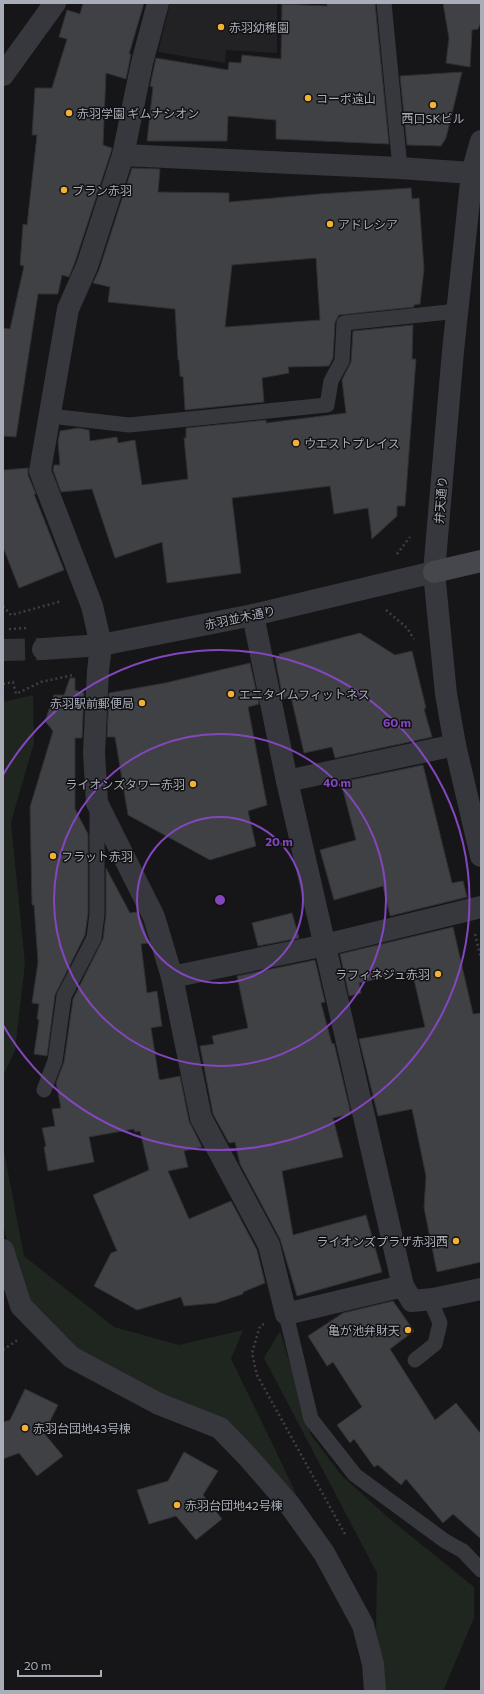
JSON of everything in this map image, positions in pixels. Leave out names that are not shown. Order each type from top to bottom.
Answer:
[{"type":"main road","points":[[434,572],[481,561]]},
{"type":"street","points":[[3,75],[55,3]]},
{"type":"street","points":[[158,3],[142,63],[123,155],[87,266],[68,309],[40,471],[92,606],[101,645],[98,671],[94,753],[98,803],[154,917],[172,977],[201,1118],[269,1245],[286,1314],[403,1286]]},
{"type":"street","name":"弁天通り","points":[[481,141],[458,311],[434,572],[446,694],[481,856]]},
{"type":"street","points":[[123,155],[400,168],[477,164]]},
{"type":"street","name":"赤羽並木通り","points":[[43,650],[101,645],[253,615],[434,572]]},
{"type":"street","points":[[253,615],[287,780],[403,1286],[412,1301],[433,1299],[481,1289]]},
{"type":"street","points":[[287,780],[456,745]]},
{"type":"street","points":[[172,977],[325,945],[481,907]]},
{"type":"street","points":[[3,1250],[21,1306],[71,1357],[159,1404],[220,1428],[289,1504],[324,1553],[364,1625],[374,1664],[375,1691]]},
{"type":"lane","points":[[384,3],[400,168]]},
{"type":"lane","points":[[50,416],[129,425],[327,404],[331,381],[342,361],[344,323],[458,311]]},
{"type":"lane","points":[[44,1090],[55,1061],[64,996],[94,938],[97,914],[98,803]]},
{"type":"lane","points":[[415,1360],[435,1344],[440,1323],[434,1309],[433,1299]]},
{"type":"lane","points":[[286,1314],[311,1419],[355,1475],[445,1541],[463,1551],[481,1570]]},
{"type":"path","points":[[3,606],[11,615],[64,600]]},
{"type":"path","points":[[381,607],[390,612],[407,628],[416,643]]},
{"type":"path","points":[[3,684],[13,682],[16,694],[42,682],[68,676]]},
{"type":"path","points":[[474,929],[481,959]]},
{"type":"path","points":[[286,1314],[260,1326],[252,1353],[257,1375],[348,1541]]},
{"type":"shaded area","name":"赤羽幼稚園","points":[[170,3],[277,3],[277,53],[226,50],[225,63],[158,52]]},
{"type":"shaded area","points":[[33,695],[34,743],[11,822],[25,964],[15,1050],[3,1076],[3,702]]},
{"type":"shaded area","points":[[3,1146],[24,1256],[114,1327],[179,1345],[243,1330],[231,1359],[297,1496],[229,1422],[163,1394],[76,1348],[27,1301],[14,1265],[3,1225]]},
{"type":"shaded area","points":[[280,1331],[311,1435],[342,1476],[391,1520],[474,1587],[474,1618],[443,1691],[382,1691],[384,1666],[376,1629],[377,1573],[264,1358]]},
{"type":"building","points":[[83,3],[144,3],[129,54],[131,54],[126,79],[106,73],[103,145],[112,148],[111,152],[69,277],[62,275],[58,294],[38,294],[16,437],[3,436],[3,328],[10,329],[24,266],[20,265],[23,224],[27,225],[37,135],[32,135],[35,88],[52,88],[67,39],[59,37],[67,10],[80,14]]},
{"type":"building","points":[[327,3],[375,3],[389,144],[276,139],[276,120],[228,116],[227,141],[147,141],[153,87],[150,86],[156,58],[228,70],[229,62],[241,63],[242,55],[281,59],[282,4],[327,6]]},
{"type":"building","points":[[443,3],[481,3],[481,22],[478,29],[472,30],[470,67],[446,63],[449,38]]},
{"type":"building","name":"西口SKビル","points":[[462,72],[446,138],[441,146],[407,145],[400,76]]},
{"type":"building","points":[[132,168],[160,169],[158,192],[229,193],[229,202],[411,188],[412,199],[419,198],[424,269],[420,304],[414,305],[414,307],[339,315],[335,322],[333,358],[329,366],[288,367],[289,373],[262,378],[264,402],[185,410],[183,377],[180,376],[178,360],[175,309],[108,302],[110,287],[93,283],[99,270]],"holes":[[[316,258],[320,320],[225,327],[232,265]]]},
{"type":"building","points":[[413,325],[412,359],[416,359],[405,506],[397,506],[397,516],[372,539],[368,508],[334,514],[330,486],[232,498],[241,573],[167,583],[162,542],[115,558],[92,489],[61,492],[53,470],[54,465],[60,465],[58,442],[60,431],[78,428],[89,430],[90,441],[117,437],[118,443],[135,440],[142,485],[188,479],[184,438],[186,438],[186,428],[266,420],[266,423],[346,413],[342,380],[351,362],[353,331]]},
{"type":"building","points":[[28,468],[28,475],[36,494],[34,494],[64,570],[19,588],[3,547],[3,483],[4,470]]},
{"type":"building","points":[[360,633],[395,655],[412,651],[426,708],[424,709],[432,737],[335,758],[332,747],[304,753],[291,697],[283,699],[275,658],[279,657],[279,654]]},
{"type":"building","name":"ライオンズタワー赤羽","points":[[250,663],[259,704],[248,707],[267,805],[248,811],[256,846],[210,860],[128,815],[115,737],[107,737],[109,693],[165,683]]},
{"type":"building","points":[[70,678],[75,678],[75,690],[84,693],[82,738],[75,738],[75,809],[88,834],[88,913],[85,935],[55,995],[47,1056],[34,1054],[39,1020],[37,1019],[39,1004],[32,1003],[38,962],[34,905],[32,905],[30,807],[53,731],[45,721],[54,695],[64,695]]},
{"type":"building","points":[[423,765],[452,883],[463,881],[467,897],[390,916],[383,886],[334,900],[320,850],[356,840],[341,782]]},
{"type":"building","points":[[106,868],[130,913],[137,912],[149,943],[141,944],[147,993],[157,991],[162,1026],[151,1028],[159,1079],[180,1076],[189,1121],[202,1147],[184,1151],[188,1167],[168,1171],[189,1219],[231,1201],[257,1250],[265,1283],[243,1292],[243,1294],[216,1303],[184,1306],[181,1297],[137,1310],[94,1286],[111,1253],[117,1251],[93,1195],[149,1170],[140,1131],[135,1132],[134,1129],[89,1137],[94,1162],[48,1171],[44,1147],[46,1146],[42,1128],[55,1126],[52,1109],[61,1108],[56,1083],[64,1062],[73,999],[103,939],[106,914]]},
{"type":"building","points":[[292,913],[299,938],[258,946],[252,923]]},
{"type":"building","points":[[453,927],[473,1014],[481,1013],[481,1262],[437,1272],[424,1208],[426,1176],[412,1109],[378,1116],[359,1039],[425,1027],[412,971],[359,983],[361,993],[349,996],[340,954]]},
{"type":"building","points":[[315,960],[325,1002],[321,1003],[332,1044],[334,1043],[351,1114],[333,1118],[343,1157],[282,1171],[293,1235],[366,1215],[382,1272],[297,1296],[280,1239],[240,1164],[235,1142],[229,1143],[213,1114],[200,1046],[214,1044],[212,1036],[248,1028],[237,976]]},
{"type":"building","points":[[393,1301],[414,1331],[390,1349],[435,1420],[456,1403],[481,1434],[481,1539],[453,1514],[443,1523],[406,1479],[401,1485],[378,1465],[374,1467],[354,1439],[350,1443],[337,1425],[362,1407],[333,1362],[327,1366],[308,1336],[343,1313]]},
{"type":"building","name":"赤羽台団地43号棟","points":[[25,1389],[58,1405],[44,1433],[63,1456],[37,1476],[19,1453],[3,1459],[3,1422],[10,1420]]},
{"type":"building","name":"赤羽台団地42号棟","points":[[184,1452],[218,1471],[203,1495],[222,1519],[196,1540],[176,1516],[149,1524],[137,1490],[168,1481]]},
{"type":"tunnel","points":[[3,650],[43,649]]},
{"type":"place","name":"赤羽幼稚園","points":[[221,27]]},
{"type":"place","name":"コーポ遠山","points":[[308,98]]},
{"type":"place","name":"西口SKビル","points":[[433,105]]},
{"type":"place","name":"赤羽学園 ギムナシオン","points":[[69,113]]},
{"type":"place","name":"ブラン赤羽","points":[[64,190]]},
{"type":"place","name":"アドレシア","points":[[330,224]]},
{"type":"place","name":"ウエストプレイス","points":[[296,443]]},
{"type":"place","name":"エニタイムフィットネス","points":[[231,694]]},
{"type":"place","name":"赤羽駅前郵便局","points":[[142,703]]},
{"type":"place","name":"ライオンズタワー赤羽","points":[[193,784]]},
{"type":"place","name":"フラット赤羽","points":[[53,856]]},
{"type":"place","name":"ラフィネジュ赤羽","points":[[438,974]]},
{"type":"place","name":"ライオンズプラザ赤羽西","points":[[456,1241]]},
{"type":"place","name":"亀が池弁財天","points":[[408,1330]]},
{"type":"place","name":"赤羽台団地43号棟","points":[[25,1428]]},
{"type":"place","name":"赤羽台団地42号棟","points":[[177,1505]]}]
